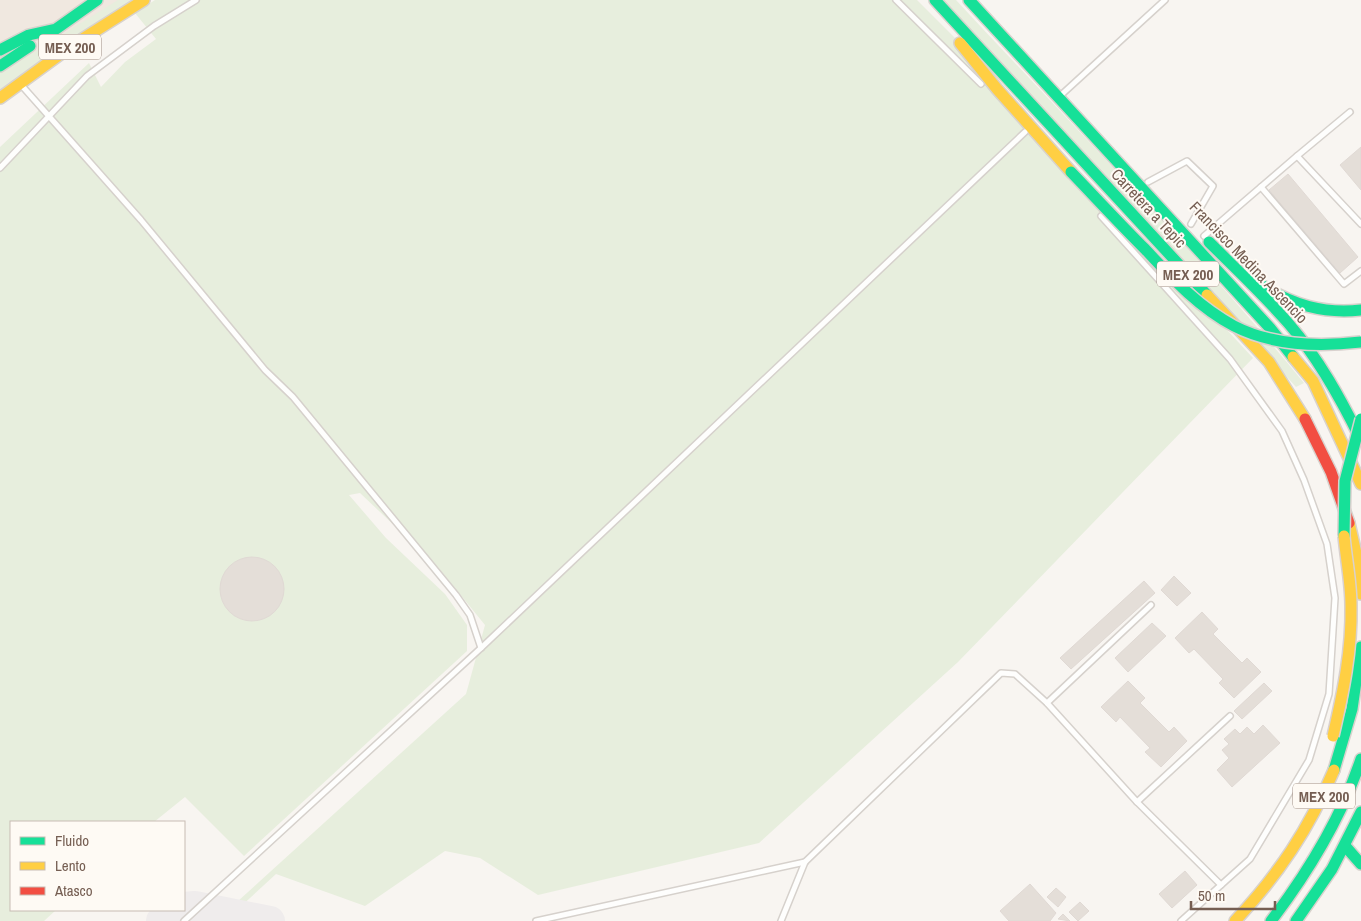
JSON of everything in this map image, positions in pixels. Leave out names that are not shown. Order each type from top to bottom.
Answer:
[{"type":"main road","name":"MEX 200","points":[[0,50],[29,35],[56,29],[98,0]]},
{"type":"main road","name":"MEX 200","points":[[0,98],[70,47],[144,0]]},
{"type":"main road","points":[[927,0],[988,78],[1071,172],[1188,295],[1234,326],[1259,336],[1293,343],[1325,346],[1361,342]]},
{"type":"main road","name":"Carretera a Tepic","points":[[935,0],[1269,362],[1299,406],[1322,451],[1352,536],[1360,575],[1361,594]]},
{"type":"main road","name":"Carretera a Tepic","points":[[969,0],[1264,321],[1306,372],[1313,381],[1351,458],[1361,484]]},
{"type":"main road","points":[[0,66],[56,29]]},
{"type":"main road","name":"Francisco Medina Ascencio","points":[[1086,128],[1148,182],[1289,324],[1321,366],[1346,408],[1361,440]]},
{"type":"main road","points":[[1222,256],[1255,281],[1296,305],[1330,312],[1361,310]]},
{"type":"main road","points":[[1234,921],[1267,875],[1294,829],[1318,781],[1334,736],[1344,688],[1351,625],[1350,583],[1343,521],[1344,486],[1348,460],[1361,419]]},
{"type":"main road","name":"MEX 200","points":[[1234,921],[1273,879],[1304,835],[1328,787],[1349,729],[1360,671],[1361,647]]},
{"type":"main road","name":"MEX 200","points":[[1271,921],[1305,874],[1334,824],[1353,785],[1361,759]]},
{"type":"main road","points":[[1296,921],[1330,876],[1361,814]]},
{"type":"main road","points":[[1346,847],[1361,864]]},
{"type":"lane","points":[[0,168],[97,68],[154,26],[196,0]]},
{"type":"lane","points":[[896,0],[987,89]]},
{"type":"lane","points":[[1058,98],[1165,0]]},
{"type":"lane","points":[[19,83],[141,220],[265,370],[293,397],[456,595],[470,615],[481,648]]},
{"type":"lane","points":[[1203,237],[1350,112]]},
{"type":"lane","points":[[1018,125],[1031,140]]},
{"type":"lane","points":[[184,921],[481,648],[1025,132]]},
{"type":"lane","points":[[1297,156],[1361,224]]},
{"type":"lane","points":[[1148,182],[1187,161],[1213,186],[1190,224]]},
{"type":"lane","points":[[1261,187],[1344,284],[1361,271]]},
{"type":"lane","points":[[1095,210],[1230,360],[1282,431],[1304,480],[1327,544],[1335,598],[1329,694],[1309,760],[1250,859],[1181,921]]},
{"type":"lane","points":[[1047,703],[1151,605]]},
{"type":"lane","points":[[781,921],[805,862],[1001,673],[1015,674],[1047,703],[1137,802],[1221,885]]},
{"type":"lane","points":[[1137,802],[1230,716]]},
{"type":"lane","points":[[536,921],[805,862]]},
{"type":"shaded area","points":[[0,0],[127,0],[0,97]]},
{"type":"green space","points":[[118,0],[134,0],[0,89],[0,73]]},
{"type":"green space","points":[[155,0],[917,0],[969,52],[1253,358],[958,662],[759,843],[538,895],[480,858],[445,851],[365,906],[276,874],[225,921],[216,921],[466,694],[485,625],[437,566],[360,493],[349,495],[386,538],[445,594],[467,625],[467,651],[244,856],[185,797],[155,821],[10,821],[10,911],[55,911],[44,921],[0,921],[0,147],[89,63],[101,87],[125,62],[156,39],[135,13]]},
{"type":"green space","points":[[943,0],[956,0],[1089,141],[1220,285],[1304,383],[1296,387]]},
{"type":"building","points":[[1361,147],[1361,190],[1340,165]]},
{"type":"building","points":[[1288,174],[1358,257],[1340,273],[1269,190]]},
{"type":"building","points":[[252,557],[270,562],[275,566],[279,571],[284,589],[279,607],[275,612],[270,616],[252,621],[234,616],[229,612],[225,607],[220,589],[225,571],[229,566],[234,562]]},
{"type":"building","points":[[1174,576],[1191,593],[1177,606],[1161,590]]},
{"type":"building","points":[[1144,581],[1155,593],[1071,669],[1060,658]]},
{"type":"building","points":[[1202,612],[1218,629],[1213,634],[1242,663],[1247,658],[1261,672],[1234,698],[1219,683],[1223,679],[1194,649],[1189,653],[1175,638]]},
{"type":"building","points":[[1152,623],[1166,636],[1128,672],[1115,658]]},
{"type":"building","points":[[1128,681],[1145,698],[1140,703],[1169,732],[1174,727],[1187,741],[1161,767],[1145,752],[1150,748],[1120,717],[1116,722],[1101,707]]},
{"type":"building","points":[[1264,683],[1272,691],[1242,719],[1234,711]]},
{"type":"building","points":[[1263,725],[1280,743],[1232,787],[1217,770],[1229,758],[1222,750],[1229,744],[1224,739],[1235,729],[1240,734],[1247,727],[1254,734]]},
{"type":"building","points":[[1185,871],[1197,885],[1172,908],[1159,894]]},
{"type":"building","points":[[1030,884],[1056,913],[1050,921],[1009,921],[1000,911]]},
{"type":"building","points":[[1056,888],[1066,897],[1058,907],[1047,897]]},
{"type":"building","points":[[1080,902],[1089,911],[1078,921],[1069,912]]},
{"type":"building","points":[[1063,914],[1070,921],[1058,919]]},
{"type":"taxiway","points":[[185,907],[195,906],[270,921]]},
{"type":"taxiway","points":[[161,921],[174,911]]},
{"type":"traffic: fast","points":[[0,50],[29,35],[56,29],[97,0]]},
{"type":"traffic: fast","points":[[935,0],[1207,295]]},
{"type":"traffic: fast","points":[[969,0],[1270,328],[1293,357]]},
{"type":"traffic: fast","points":[[0,66],[30,46]]},
{"type":"traffic: fast","points":[[1071,172],[1197,301],[1234,326],[1264,338],[1280,341],[1313,344],[1361,342]]},
{"type":"traffic: fast","points":[[1209,242],[1270,303],[1300,337],[1329,380],[1361,440]]},
{"type":"traffic: fast","points":[[1261,285],[1297,303],[1334,311],[1361,310]]},
{"type":"traffic: fast","points":[[1344,536],[1345,481],[1361,419]]},
{"type":"traffic: fast","points":[[1334,770],[1352,709],[1361,647]]},
{"type":"traffic: fast","points":[[1271,921],[1323,844],[1344,803],[1361,759]]},
{"type":"traffic: fast","points":[[1296,921],[1332,869],[1361,812]]},
{"type":"traffic: fast","points":[[1346,847],[1361,864]]},
{"type":"traffic: slow","points":[[0,98],[70,47],[144,0]]},
{"type":"traffic: slow","points":[[960,43],[997,89],[1071,172]]},
{"type":"traffic: slow","points":[[1207,295],[1269,362],[1305,419]]},
{"type":"traffic: slow","points":[[1293,357],[1313,381],[1361,484]]},
{"type":"traffic: slow","points":[[1349,523],[1358,562],[1361,594]]},
{"type":"traffic: slow","points":[[1333,736],[1346,671],[1351,622],[1350,588],[1344,536]]},
{"type":"traffic: slow","points":[[1235,921],[1266,886],[1292,850],[1314,812],[1334,770]]},
{"type":"traffic: jam","points":[[1305,419],[1331,472],[1349,523]]}]
